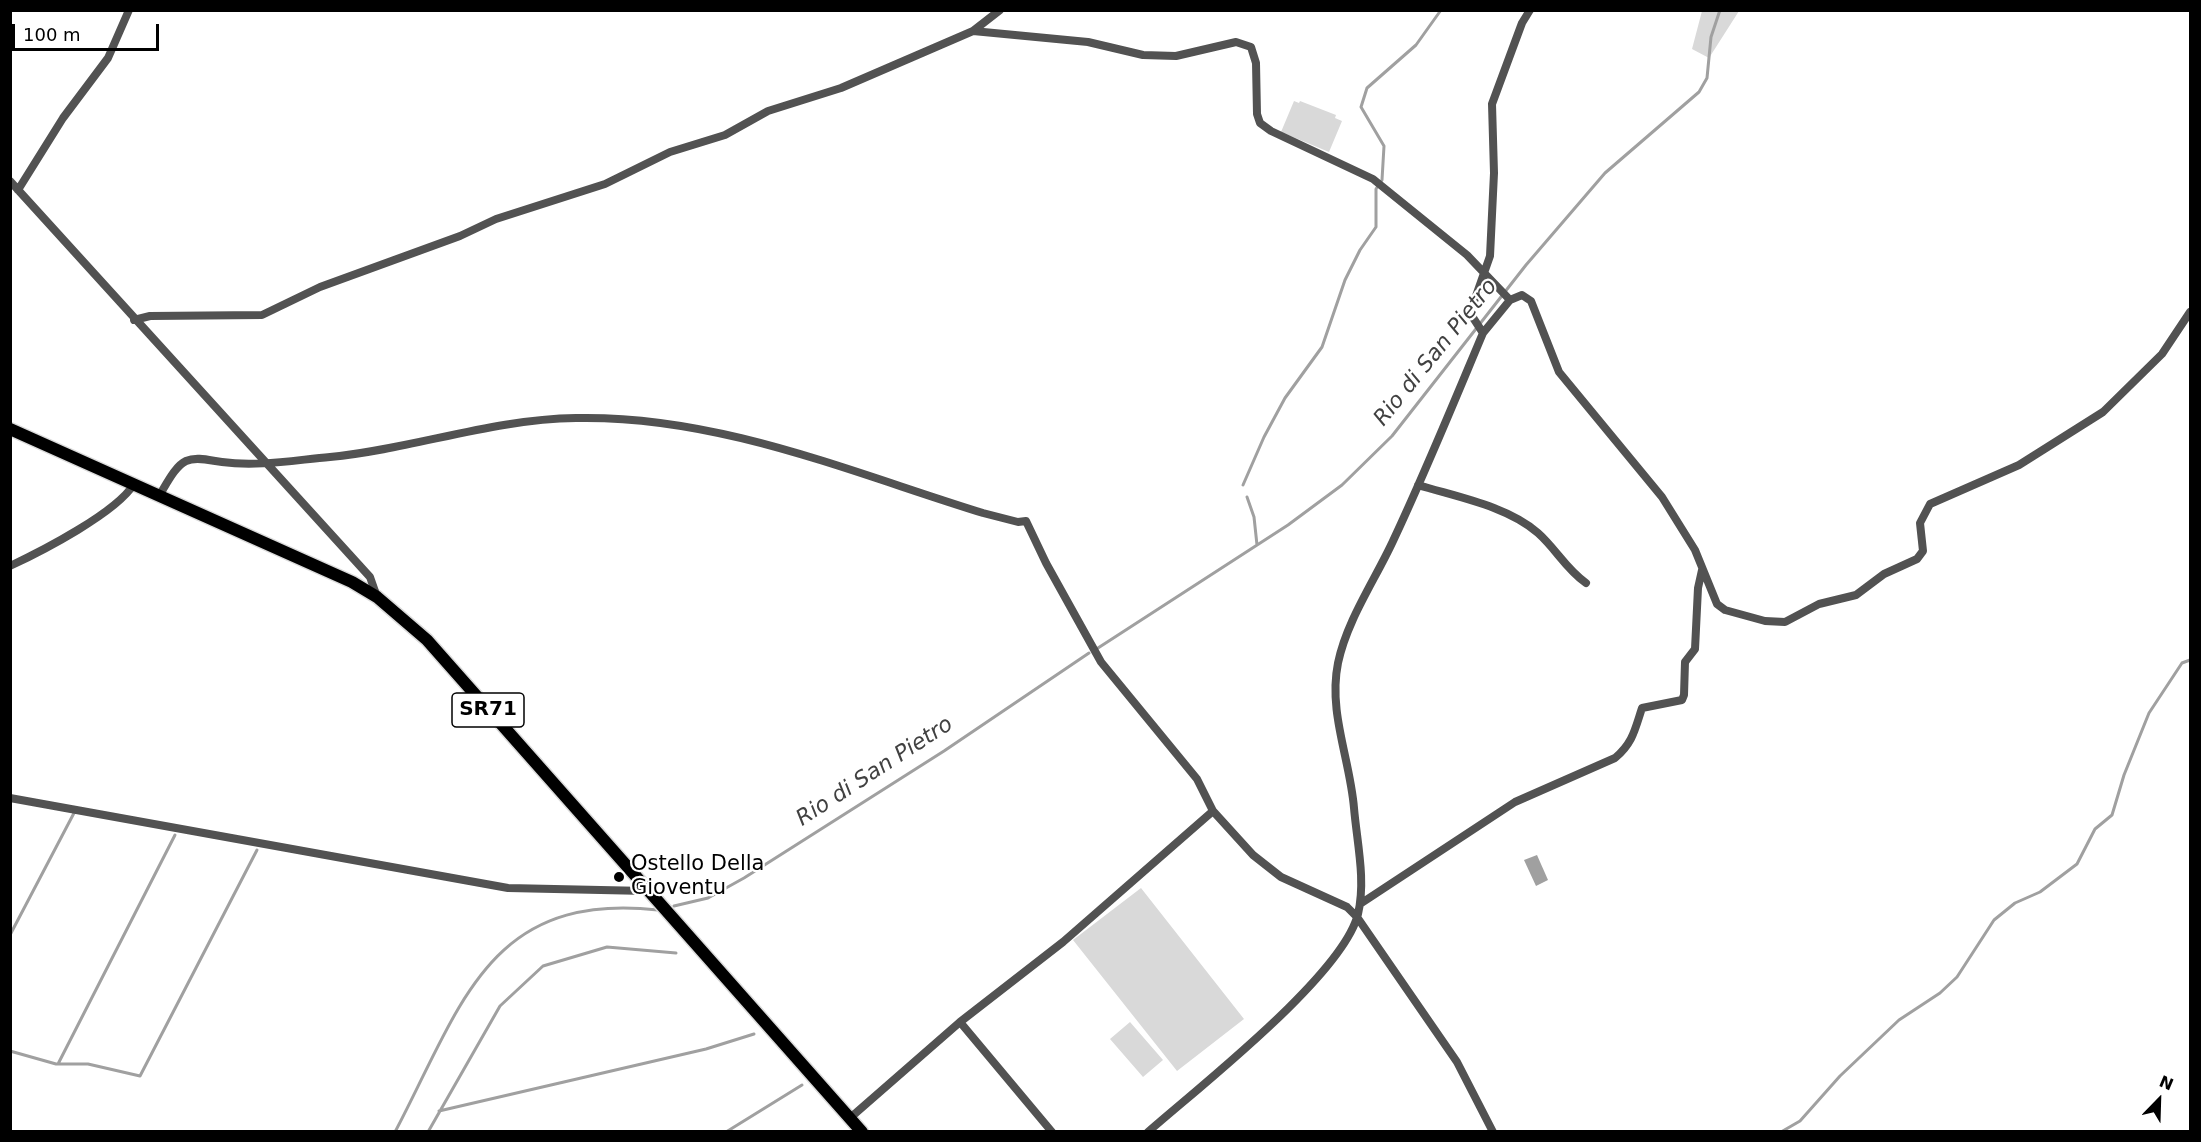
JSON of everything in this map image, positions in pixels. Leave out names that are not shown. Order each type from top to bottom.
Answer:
[{"type":"main road","name":"SR71","points":[[10,429],[352,582],[377,597],[427,640],[862,1131]]},
{"type":"street","points":[[18,190],[63,118],[108,58],[129,10]]},
{"type":"street","points":[[134,320],[150,315],[262,315],[320,287],[460,236],[496,219],[605,184],[670,152],[725,135],[768,111],[841,88],[973,32],[1000,10]]},
{"type":"street","points":[[1483,333],[1470,313],[1490,256],[1494,184],[1492,104],[1522,23],[1530,10]]},
{"type":"street","points":[[973,32],[1088,42],[1143,55],[1176,56],[1236,42],[1251,47],[1256,63],[1257,114],[1260,123],[1289,140],[1374,179],[1485,272],[1510,300]]},
{"type":"street","points":[[10,181],[370,577],[377,597]]},
{"type":"street","points":[[1148,1131],[1244,1048],[1322,974],[1346,941],[1357,917],[1361,886],[1353,799],[1334,696],[1339,661],[1354,620],[1418,485],[1483,333],[1510,300],[1522,295],[1531,301],[1559,372],[1662,497],[1695,550],[1717,604],[1725,610],[1765,621],[1785,622],[1819,604],[1856,595],[1884,574],[1917,559],[1923,551],[1920,523],[1930,504],[2019,465],[2103,412],[2162,354],[2190,312]]},
{"type":"street","points":[[159,496],[180,465],[187,460],[236,464],[359,454],[481,429],[575,418],[664,422],[740,436],[983,513],[1026,521],[1046,563],[1101,662],[1197,779],[1213,811],[1253,855],[1281,877],[1347,907],[1357,917],[1457,1062],[1492,1131]]},
{"type":"street","points":[[10,566],[50,547],[76,530],[127,494],[134,484]]},
{"type":"street","points":[[1418,485],[1519,520],[1537,531],[1572,573],[1586,583]]},
{"type":"street","points":[[1360,904],[1515,802],[1615,758],[1625,750],[1636,733],[1642,708],[1682,700],[1684,663],[1695,649],[1698,588],[1702,569]]},
{"type":"street","points":[[10,798],[508,888],[647,891]]},
{"type":"street","points":[[850,1118],[960,1022],[1063,942],[1213,811]]},
{"type":"street","points":[[960,1022],[1052,1131]]},
{"type":"shaded area","points":[[1702,11],[1739,11],[1709,58],[1692,49]]},
{"type":"shaded area","points":[[1294,101],[1299,103],[1300,101],[1336,115],[1335,118],[1342,121],[1329,152],[1281,132]]},
{"type":"shaded area","points":[[1537,855],[1548,880],[1536,886],[1524,860]]},
{"type":"shaded area","points":[[1141,888],[1244,1019],[1177,1071],[1073,940]]},
{"type":"shaded area","points":[[1130,1022],[1163,1060],[1143,1077],[1110,1039]]},
{"type":"waterway","points":[[1243,485],[1264,437],[1285,398],[1322,347],[1345,280],[1360,250],[1376,227],[1376,189],[1382,180],[1384,146],[1361,107],[1367,88],[1416,45],[1441,10]]},
{"type":"waterway","name":"Rio di San Pietro","points":[[1098,648],[1288,525],[1342,485],[1392,436],[1526,265],[1605,173],[1699,92],[1707,78],[1711,37],[1720,10]]},
{"type":"waterway","points":[[1247,497],[1254,517],[1257,545]]},
{"type":"waterway","name":"Rio di San Pietro","points":[[674,906],[708,898],[744,878],[944,751],[1089,653]]},
{"type":"waterway","points":[[1781,1132],[1800,1121],[1840,1076],[1899,1020],[1940,993],[1957,977],[1994,920],[2015,903],[2040,892],[2077,864],[2095,829],[2112,815],[2124,775],[2149,713],[2182,663],[2190,660]]},
{"type":"waterway","points":[[10,935],[74,813]]},
{"type":"waterway","points":[[58,1064],[175,835]]},
{"type":"waterway","points":[[10,1051],[56,1064],[88,1064],[140,1076],[257,850]]},
{"type":"waterway","name":"Rio di San Pietro","points":[[395,1132],[462,1002],[487,967],[517,939],[554,919],[601,909],[658,910]]},
{"type":"waterway","points":[[428,1132],[500,1006],[543,966],[607,947],[676,953]]},
{"type":"waterway","points":[[439,1111],[706,1049],[754,1034]]},
{"type":"waterway","points":[[726,1132],[802,1085]]},
{"type":"place","name":"Ostello Della Gioventu","points":[[619,877]]}]
